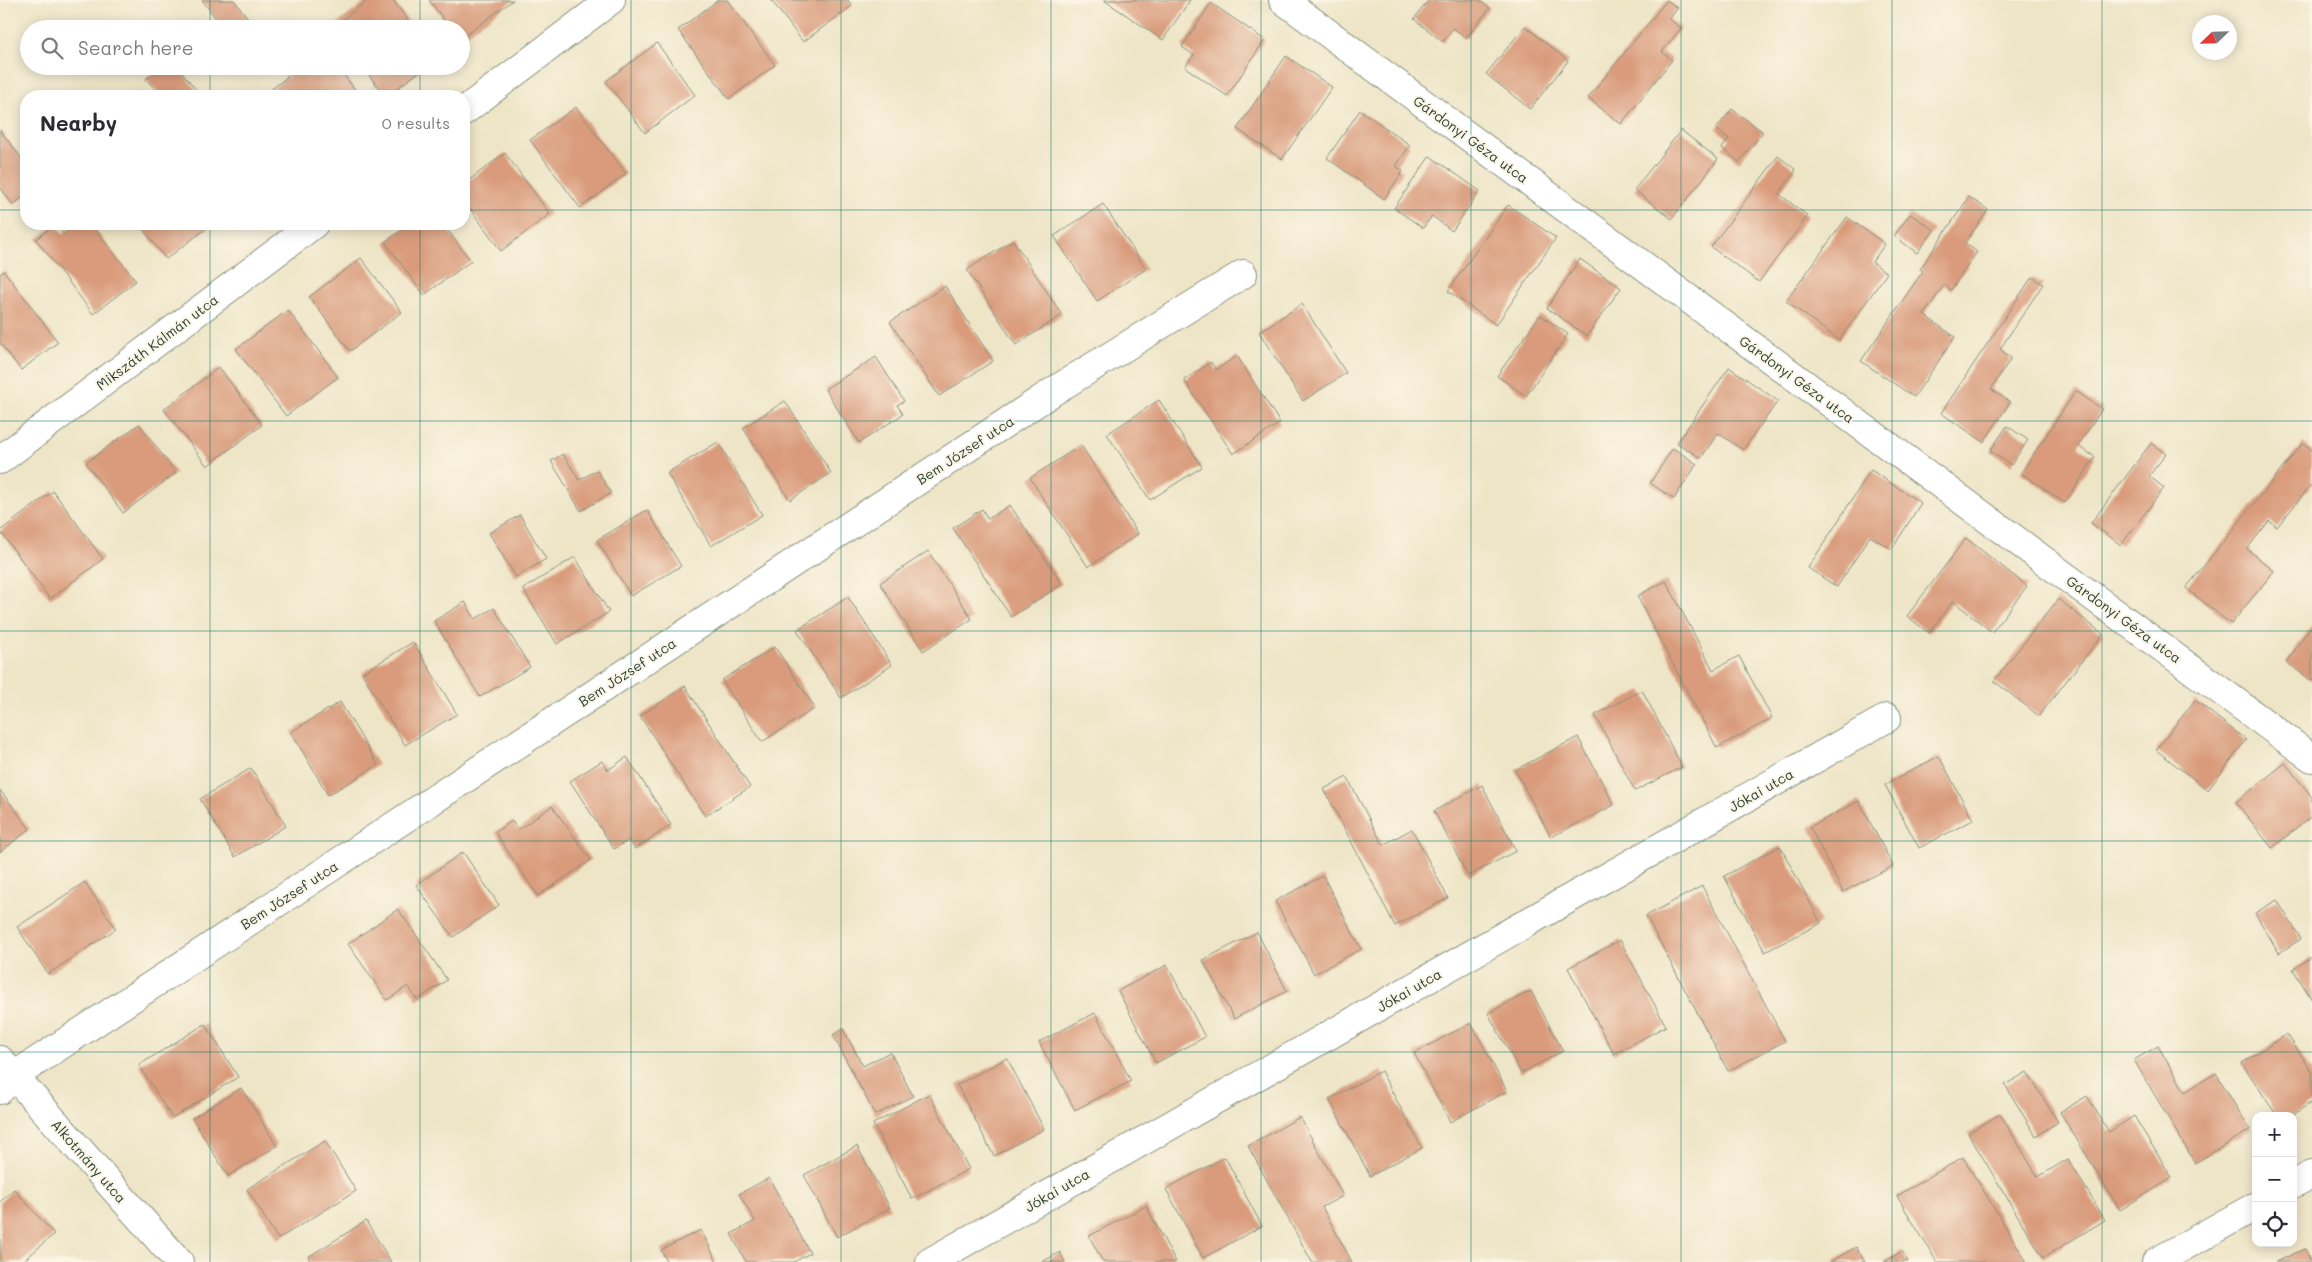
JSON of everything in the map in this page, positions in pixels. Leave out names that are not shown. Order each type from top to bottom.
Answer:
[{"type":"street","points":[[470,106],[612,0]]},
{"type":"street","name":"Gárdonyi Géza utca","points":[[1283,0],[2312,758]]},
{"type":"street","name":"Mikszáth Kálmán utca","points":[[0,460],[306,230]]},
{"type":"street","name":"Bem József utca","points":[[5,1075],[1057,389],[1243,274]]},
{"type":"street","name":"Jókai utca","points":[[930,1262],[1887,718]]},
{"type":"street","name":"Alkotmány utca","points":[[5,1075],[179,1262]]},
{"type":"street","points":[[2297,1182],[2312,1174]]},
{"type":"street","points":[[2156,1262],[2252,1208]]},
{"type":"building","points":[[202,0],[234,0],[249,20],[217,20]]},
{"type":"building","points":[[368,0],[393,0],[407,20],[342,20]]},
{"type":"building","points":[[429,0],[513,0],[470,32],[470,20],[444,20]]},
{"type":"building","points":[[718,0],[727,0],[775,65],[729,99],[678,30]]},
{"type":"building","points":[[771,0],[848,0],[852,6],[803,42]]},
{"type":"building","points":[[1104,0],[1190,0],[1163,40]]},
{"type":"building","points":[[1429,0],[1479,0],[1490,8],[1466,38],[1453,28],[1443,42],[1414,19]]},
{"type":"building","points":[[1667,0],[1678,8],[1669,19],[1681,28],[1662,52],[1672,60],[1621,124],[1588,98]]},
{"type":"building","points":[[1211,3],[1265,40],[1227,96],[1185,67],[1194,55],[1182,47]]},
{"type":"building","points":[[1525,26],[1568,61],[1530,109],[1486,74]]},
{"type":"building","points":[[657,43],[695,95],[645,133],[606,81]]},
{"type":"building","points":[[1286,56],[1332,87],[1282,159],[1237,129]]},
{"type":"building","points":[[151,75],[184,75],[196,90],[156,90],[146,79]]},
{"type":"building","points":[[290,75],[344,75],[355,90],[271,90]]},
{"type":"building","points":[[369,75],[415,75],[395,90],[380,90]]},
{"type":"building","points":[[576,107],[626,174],[580,208],[530,140]]},
{"type":"building","points":[[1732,109],[1763,132],[1739,162],[1722,148],[1729,139],[1716,129]]},
{"type":"building","points":[[1360,110],[1410,145],[1396,166],[1403,171],[1384,199],[1327,158]]},
{"type":"building","points":[[0,130],[20,156],[20,200],[13,205],[0,187]]},
{"type":"building","points":[[1681,130],[1718,159],[1672,219],[1634,190]]},
{"type":"building","points":[[505,153],[550,214],[501,251],[470,208],[470,179]]},
{"type":"building","points":[[1430,156],[1480,191],[1452,231],[1432,216],[1423,228],[1394,208]]},
{"type":"building","points":[[1778,156],[1796,170],[1779,194],[1808,216],[1759,282],[1711,247]]},
{"type":"building","points":[[1969,197],[1988,210],[1965,243],[1977,252],[1951,290],[1944,285],[1924,315],[1955,337],[1914,397],[1861,361],[1923,271],[1920,269]]},
{"type":"building","points":[[1103,204],[1146,269],[1097,301],[1054,236]]},
{"type":"building","points":[[1508,205],[1556,238],[1496,325],[1448,291]]},
{"type":"building","points":[[1910,214],[1934,230],[1917,253],[1894,236]]},
{"type":"building","points":[[1847,217],[1885,244],[1872,262],[1887,273],[1839,340],[1786,301]]},
{"type":"building","points":[[48,230],[60,230],[63,234],[68,230],[96,230],[136,281],[93,314],[36,239]]},
{"type":"building","points":[[144,230],[204,230],[166,259]]},
{"type":"building","points":[[402,230],[448,230],[471,261],[424,295],[385,242]]},
{"type":"building","points":[[1013,240],[1062,315],[1016,345],[967,270]]},
{"type":"building","points":[[361,258],[402,312],[350,351],[309,297]]},
{"type":"building","points":[[1580,259],[1621,288],[1587,336],[1547,308]]},
{"type":"building","points":[[4,271],[58,342],[21,370],[0,343],[0,274]]},
{"type":"building","points":[[2032,277],[2043,284],[2000,349],[2011,358],[1991,389],[2010,402],[1984,442],[1941,413]]},
{"type":"building","points":[[945,286],[993,361],[939,396],[890,322]]},
{"type":"building","points":[[1302,304],[1346,373],[1303,401],[1259,332]]},
{"type":"building","points":[[288,310],[338,377],[286,416],[236,349]]},
{"type":"building","points":[[1540,315],[1568,334],[1526,396],[1497,376]]},
{"type":"building","points":[[1237,356],[1280,423],[1233,454],[1184,380],[1211,362],[1216,370]]},
{"type":"building","points":[[876,357],[904,401],[897,405],[903,414],[859,443],[825,389]]},
{"type":"building","points":[[219,367],[262,425],[207,466],[164,409]]},
{"type":"building","points":[[1729,367],[1778,401],[1743,450],[1718,433],[1701,458],[1677,443]]},
{"type":"building","points":[[2076,391],[2102,409],[2078,446],[2095,457],[2065,503],[2021,473]]},
{"type":"building","points":[[1159,400],[1202,467],[1150,500],[1107,434]]},
{"type":"building","points":[[785,401],[831,473],[790,500],[743,428]]},
{"type":"building","points":[[139,424],[176,473],[123,513],[86,463]]},
{"type":"building","points":[[2007,426],[2028,440],[2011,465],[1990,451]]},
{"type":"building","points":[[718,442],[762,515],[711,546],[667,473]]},
{"type":"building","points":[[2151,443],[2166,454],[2149,476],[2164,488],[2121,545],[2091,523]]},
{"type":"building","points":[[2303,443],[2312,450],[2312,484],[2277,527],[2269,521],[2247,549],[2274,571],[2231,624],[2186,588]]},
{"type":"building","points":[[1081,445],[1138,534],[1088,567],[1030,478]]},
{"type":"building","points":[[1673,448],[1697,464],[1674,499],[1650,483]]},
{"type":"building","points":[[563,454],[579,480],[597,470],[611,493],[581,511],[551,461]]},
{"type":"building","points":[[1871,470],[1921,503],[1892,549],[1870,536],[1837,587],[1808,568]]},
{"type":"building","points":[[53,491],[103,559],[50,599],[0,531]]},
{"type":"building","points":[[1010,505],[1062,584],[1011,617],[953,528],[982,509],[988,519]]},
{"type":"building","points":[[647,510],[681,566],[631,596],[597,540]]},
{"type":"building","points":[[520,515],[546,559],[516,577],[489,533]]},
{"type":"building","points":[[1966,538],[2027,586],[1992,632],[1953,601],[1929,633],[1907,616]]},
{"type":"building","points":[[928,551],[972,619],[923,651],[880,583]]},
{"type":"building","points":[[575,557],[609,612],[557,644],[523,589]]},
{"type":"building","points":[[1666,581],[1713,670],[1739,656],[1772,718],[1717,748],[1637,596]]},
{"type":"building","points":[[848,597],[892,665],[841,698],[797,630]]},
{"type":"building","points":[[2058,599],[2103,634],[2039,716],[1994,681]]},
{"type":"building","points":[[465,602],[475,619],[494,608],[530,667],[480,697],[434,621]]},
{"type":"building","points":[[2312,625],[2312,681],[2286,662]]},
{"type":"building","points":[[413,642],[457,714],[405,745],[362,673]]},
{"type":"building","points":[[775,647],[815,708],[762,742],[722,680]]},
{"type":"building","points":[[685,686],[750,787],[705,816],[640,716]]},
{"type":"building","points":[[1642,690],[1682,767],[1635,791],[1595,715]]},
{"type":"building","points":[[2195,700],[2246,740],[2208,790],[2156,750]]},
{"type":"building","points":[[340,702],[378,765],[328,795],[291,732]]},
{"type":"building","points":[[1578,737],[1614,805],[1551,837],[1515,770]]},
{"type":"building","points":[[1939,756],[1973,820],[1919,848],[1885,785]]},
{"type":"building","points":[[627,757],[671,825],[635,849],[629,840],[614,849],[570,781],[602,761],[608,770]]},
{"type":"building","points":[[2285,763],[2312,797],[2312,816],[2272,848],[2236,802]]},
{"type":"building","points":[[251,768],[286,826],[235,857],[200,799]]},
{"type":"building","points":[[1347,777],[1383,845],[1412,829],[1448,898],[1395,926],[1324,789]]},
{"type":"building","points":[[1482,785],[1516,851],[1468,876],[1434,811]]},
{"type":"building","points":[[0,790],[30,829],[0,852]]},
{"type":"building","points":[[1859,801],[1893,866],[1843,892],[1810,827]]},
{"type":"building","points":[[552,806],[591,860],[538,896],[495,832],[512,821],[518,830]]},
{"type":"building","points":[[1780,846],[1821,923],[1765,952],[1724,876]]},
{"type":"building","points":[[463,852],[499,905],[453,937],[416,885]]},
{"type":"building","points":[[1323,876],[1361,949],[1314,974],[1275,901]]},
{"type":"building","points":[[85,882],[116,929],[48,974],[17,927]]},
{"type":"building","points":[[1702,886],[1785,1041],[1728,1071],[1646,916]]},
{"type":"building","points":[[2277,900],[2301,939],[2279,953],[2255,913]]},
{"type":"building","points":[[398,909],[447,980],[417,1000],[408,986],[387,1000],[348,944]]},
{"type":"building","points":[[1257,932],[1287,991],[1234,1019],[1203,960]]},
{"type":"building","points":[[1620,940],[1666,1026],[1614,1054],[1568,968]]},
{"type":"building","points":[[2312,957],[2312,1000],[2293,969]]},
{"type":"building","points":[[1167,965],[1205,1037],[1156,1063],[1118,991]]},
{"type":"building","points":[[1531,991],[1563,1051],[1521,1073],[1488,1013]]},
{"type":"building","points":[[1095,1013],[1131,1081],[1075,1110],[1039,1042]]},
{"type":"building","points":[[1471,1023],[1507,1091],[1450,1122],[1414,1053]]},
{"type":"building","points":[[205,1024],[238,1077],[172,1118],[139,1065]]},
{"type":"building","points":[[843,1029],[863,1066],[890,1052],[913,1096],[875,1115],[833,1035]]},
{"type":"building","points":[[2287,1034],[2312,1072],[2312,1102],[2297,1112],[2274,1112],[2242,1063]]},
{"type":"building","points":[[2158,1046],[2185,1092],[2216,1073],[2250,1130],[2195,1163],[2134,1060]]},
{"type":"building","points":[[1007,1058],[1044,1129],[994,1156],[957,1085]]},
{"type":"building","points":[[1381,1071],[1422,1148],[1370,1176],[1329,1099]]},
{"type":"building","points":[[2027,1072],[2058,1122],[2036,1136],[2005,1085]]},
{"type":"building","points":[[241,1088],[277,1146],[228,1176],[192,1118]]},
{"type":"building","points":[[929,1094],[969,1169],[912,1199],[873,1124]]},
{"type":"building","points":[[2087,1096],[2109,1132],[2134,1116],[2172,1178],[2120,1210],[2060,1112]]},
{"type":"building","points":[[2000,1114],[2038,1177],[2068,1159],[2105,1220],[2043,1258],[1968,1133]]},
{"type":"building","points":[[1300,1117],[1343,1196],[1322,1207],[1352,1262],[1312,1262],[1248,1146]]},
{"type":"building","points":[[325,1141],[356,1191],[278,1239],[247,1189]]},
{"type":"building","points":[[857,1146],[890,1208],[837,1237],[804,1175]]},
{"type":"building","points":[[1225,1157],[1262,1226],[1203,1258],[1166,1189]]},
{"type":"building","points":[[1963,1157],[2027,1262],[1937,1262],[1897,1196]]},
{"type":"building","points":[[769,1178],[810,1253],[794,1262],[746,1262],[731,1234],[755,1221],[739,1194]]},
{"type":"building","points":[[14,1189],[54,1234],[22,1262],[0,1262],[0,1202]]},
{"type":"building","points":[[1146,1206],[1176,1262],[1103,1262],[1089,1236]]},
{"type":"building","points":[[366,1221],[391,1262],[311,1262],[308,1257]]},
{"type":"building","points":[[701,1230],[717,1262],[667,1262],[661,1250]]},
{"type":"building","points":[[1856,1247],[1865,1262],[1830,1262]]},
{"type":"building","points":[[2305,1249],[2311,1262],[2275,1262]]},
{"type":"building","points":[[1902,1251],[1908,1262],[1884,1262]]},
{"type":"building","points":[[1060,1252],[1065,1262],[1042,1262]]}]
